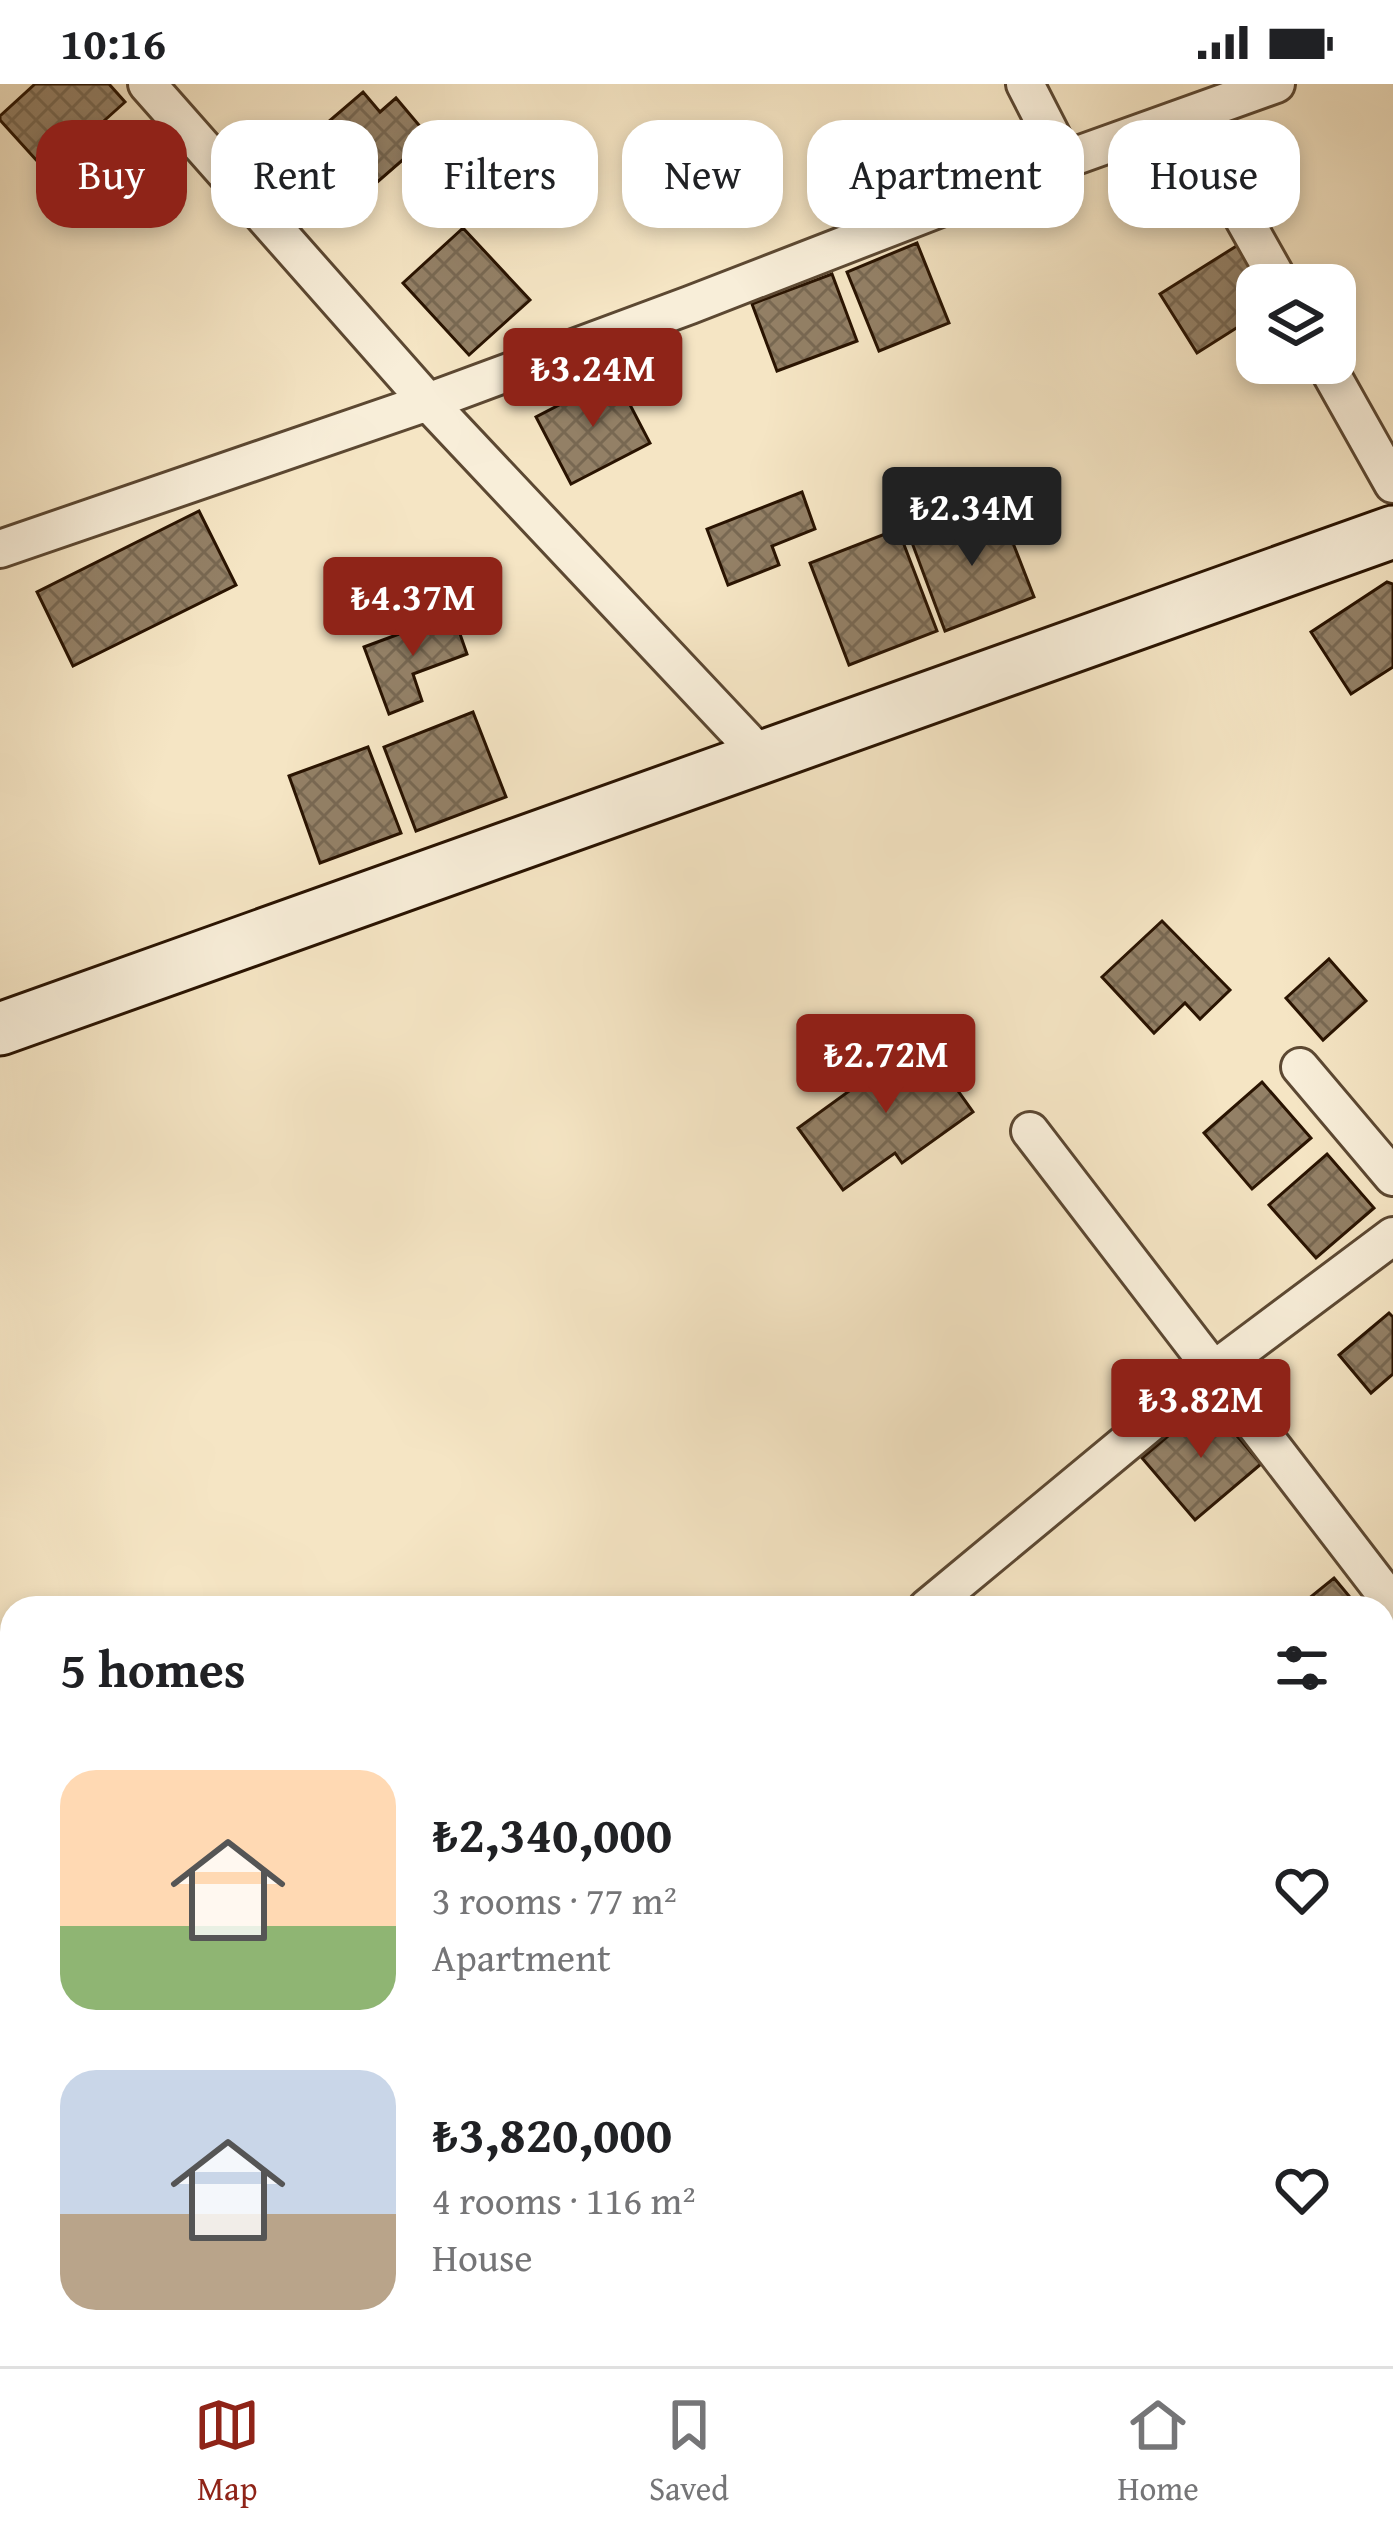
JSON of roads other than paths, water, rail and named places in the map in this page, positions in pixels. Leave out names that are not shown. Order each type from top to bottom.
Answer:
[{"type":"street","points":[[147,84],[428,402],[762,758]]},
{"type":"street","points":[[1025,84],[1043,120]]},
{"type":"street","points":[[1084,153],[1276,84]]},
{"type":"street","points":[[1186,118],[1269,264]]},
{"type":"street","points":[[0,549],[428,402],[889,228]]},
{"type":"street","points":[[1337,384],[1393,484]]},
{"type":"street","points":[[0,1029],[1390,538]]},
{"type":"street","points":[[1300,1067],[1393,1178]]},
{"type":"street","points":[[1030,1131],[1387,1596]]},
{"type":"street","points":[[941,1596],[1214,1370],[1393,1236]]}]
